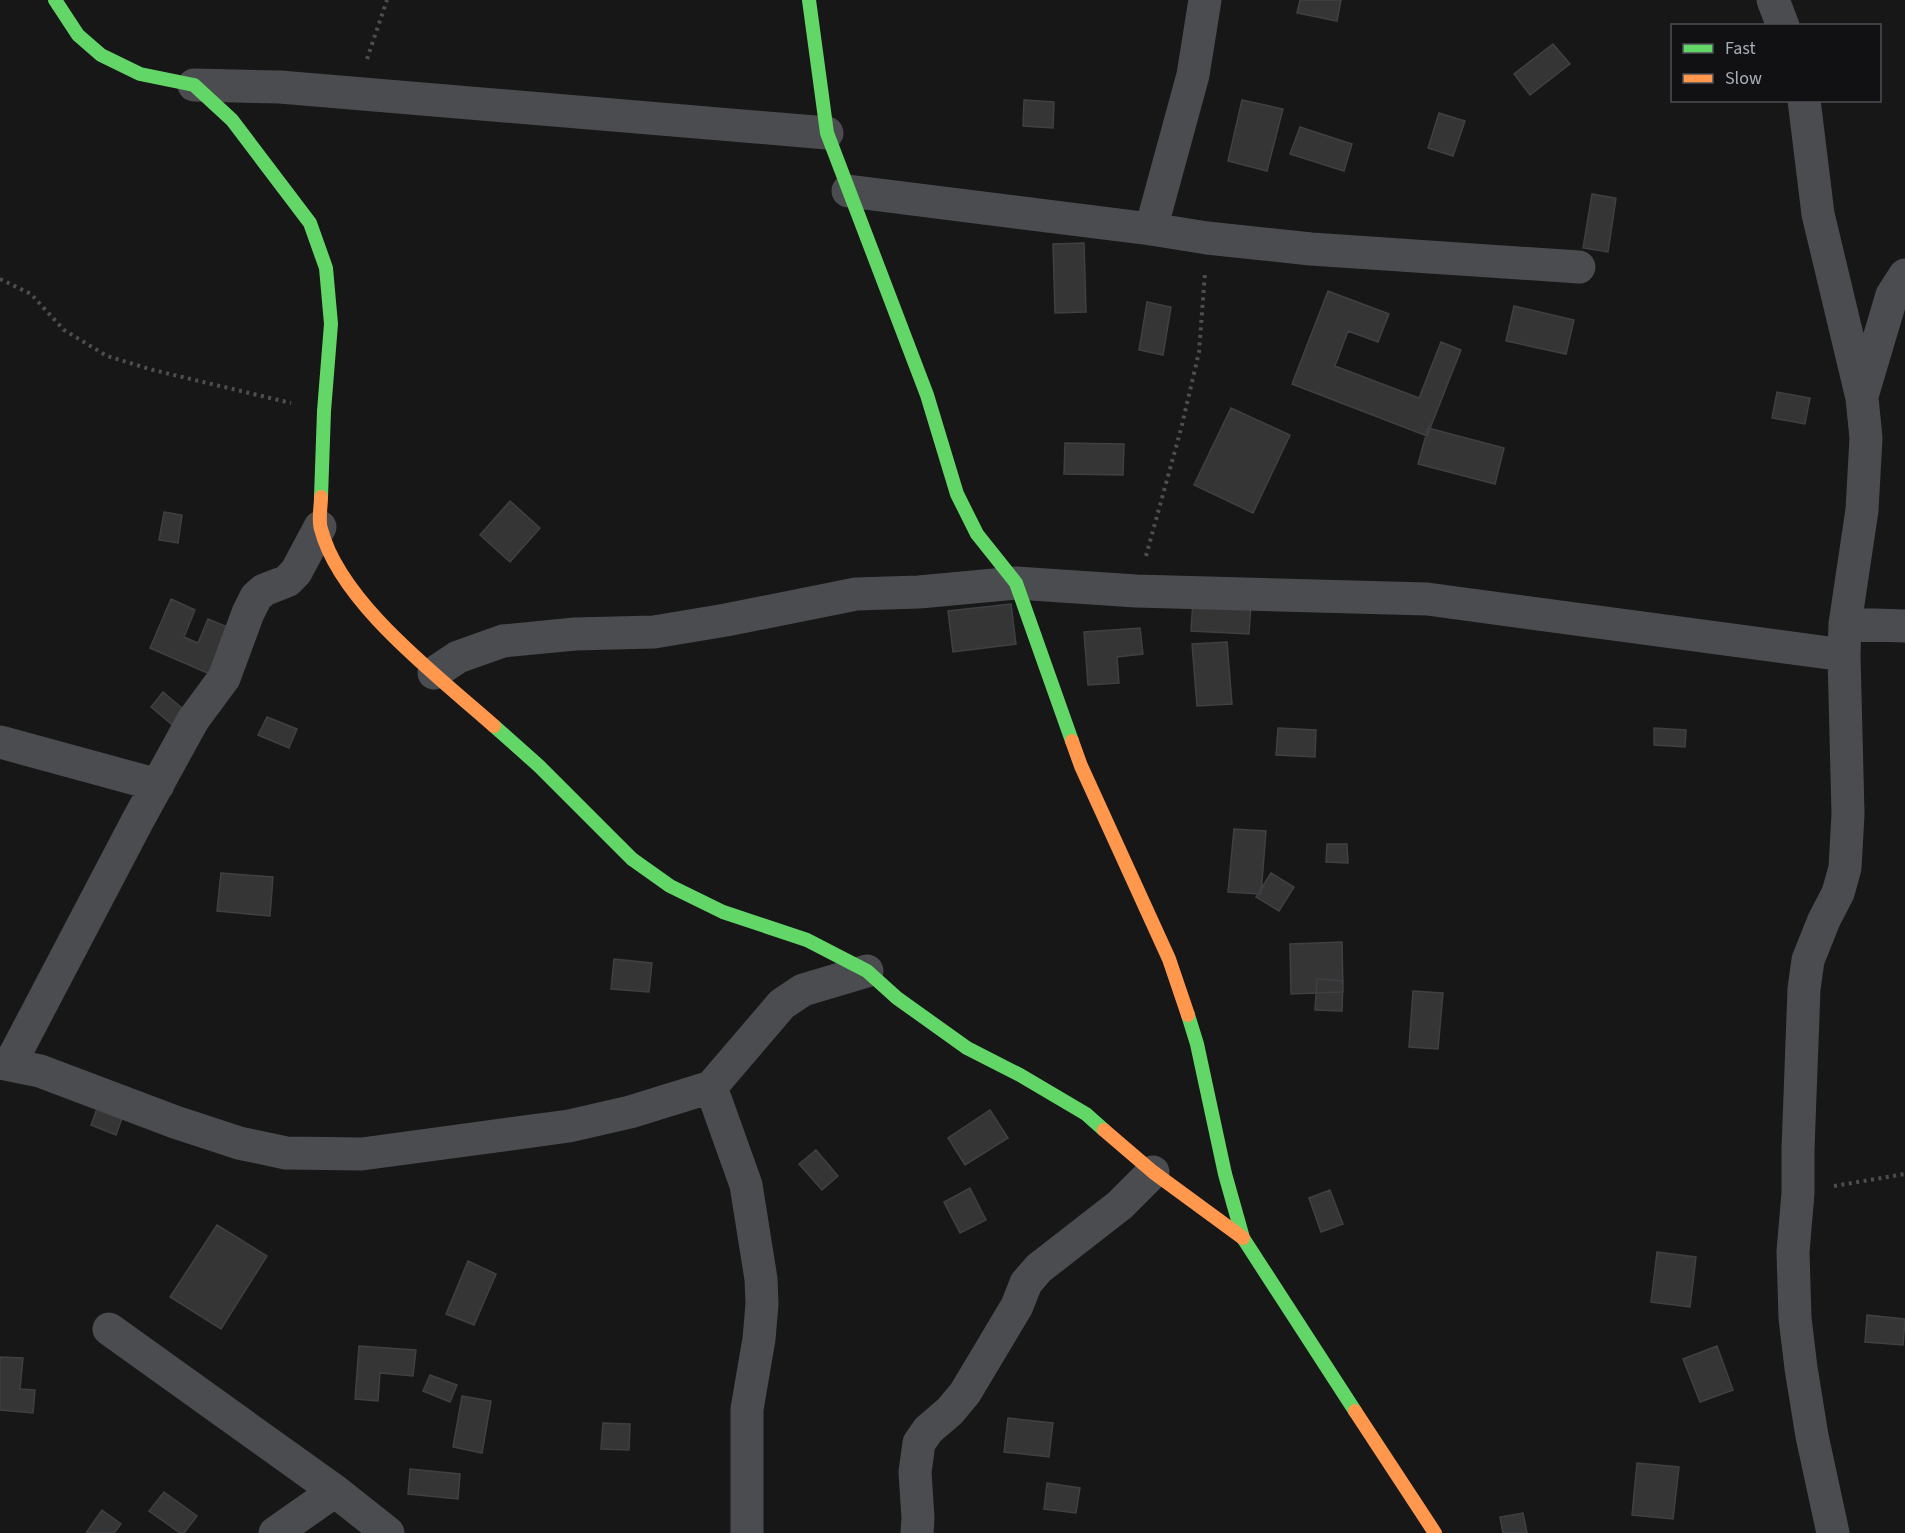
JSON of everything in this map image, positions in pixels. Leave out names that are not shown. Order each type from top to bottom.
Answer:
[{"type":"street","points":[[55,0],[78,35],[101,55],[140,74],[194,85],[280,87],[828,134]]},
{"type":"street","points":[[809,0],[828,134],[927,395],[957,494],[977,534],[1016,583],[1081,766],[1169,959],[1197,1044],[1225,1174],[1243,1239],[1435,1533]]},
{"type":"street","points":[[1151,229],[1193,75],[1204,0]]},
{"type":"street","points":[[1773,0],[1782,24]]},
{"type":"street","points":[[194,85],[232,120],[310,223],[326,268],[331,324],[324,411],[321,527],[330,555],[347,582],[384,628],[539,766],[632,859],[670,886],[723,912],[807,940],[867,971],[897,998],[967,1048],[1020,1075],[1086,1114],[1153,1172],[1243,1239]]},
{"type":"street","points":[[1804,102],[1818,214],[1862,398],[1866,438],[1862,510],[1844,640],[1848,814],[1845,868],[1838,893],[1808,960],[1804,989],[1798,1193],[1793,1252],[1796,1318],[1812,1436],[1833,1533]]},
{"type":"street","points":[[848,191],[1207,238],[1311,249],[1579,267]]},
{"type":"street","points":[[1862,398],[1892,295],[1905,275]]},
{"type":"street","points":[[321,527],[296,572],[287,581],[264,590],[256,597],[224,678],[193,720],[5,1063],[40,1071],[79,1084],[185,1126],[239,1143],[286,1153],[362,1154],[569,1126],[630,1112],[711,1087],[782,1004],[803,990],[867,971]]},
{"type":"street","points":[[434,673],[458,657],[503,641],[574,634],[654,632],[856,594],[919,592],[1016,583],[1136,591],[1427,600],[1844,640],[1905,626]]},
{"type":"street","points":[[0,742],[158,785]]},
{"type":"street","points":[[711,1087],[746,1185],[761,1279],[762,1304],[759,1339],[747,1409],[747,1533]]},
{"type":"street","points":[[916,1533],[918,1518],[915,1472],[919,1443],[965,1393],[1017,1306],[1026,1283],[1039,1268],[1120,1205],[1153,1172]]},
{"type":"street","points":[[109,1329],[335,1491],[388,1533]]},
{"type":"street","points":[[275,1533],[335,1491]]},
{"type":"path","points":[[357,94],[387,0]]},
{"type":"path","points":[[1136,591],[1181,429],[1199,352],[1207,238]]},
{"type":"path","points":[[0,279],[31,294],[64,330],[107,356],[153,370],[324,411]]},
{"type":"path","points":[[1798,1193],[1905,1174]]},
{"type":"building","points":[[1300,0],[1341,0],[1337,21],[1297,13]]},
{"type":"building","points":[[1553,44],[1570,64],[1530,95],[1514,74]]},
{"type":"building","points":[[1024,100],[1054,102],[1053,128],[1023,126]]},
{"type":"building","points":[[1242,100],[1283,109],[1267,171],[1228,161]]},
{"type":"building","points":[[1439,113],[1465,121],[1453,156],[1428,148]]},
{"type":"building","points":[[1300,127],[1352,144],[1344,171],[1290,154]]},
{"type":"building","points":[[1592,194],[1616,198],[1608,252],[1583,248]]},
{"type":"building","points":[[1084,243],[1086,312],[1055,313],[1053,244]]},
{"type":"building","points":[[1328,291],[1389,314],[1378,342],[1348,331],[1335,366],[1419,398],[1441,342],[1461,350],[1427,436],[1292,384]]},
{"type":"building","points":[[1147,302],[1171,307],[1163,355],[1139,350]]},
{"type":"building","points":[[1514,306],[1574,320],[1566,354],[1506,341]]},
{"type":"building","points":[[1777,392],[1810,398],[1805,424],[1772,418]]},
{"type":"building","points":[[1231,408],[1290,435],[1253,513],[1194,485]]},
{"type":"building","points":[[1428,428],[1504,448],[1495,484],[1418,464]]},
{"type":"building","points":[[1065,443],[1124,444],[1123,475],[1064,474]]},
{"type":"building","points":[[510,501],[540,528],[510,562],[480,535]]},
{"type":"building","points":[[164,512],[182,515],[178,543],[159,540]]},
{"type":"building","points":[[171,599],[195,610],[184,637],[198,643],[208,619],[232,629],[212,675],[150,648]]},
{"type":"building","points":[[1193,600],[1251,603],[1249,634],[1191,631]]},
{"type":"building","points":[[1011,604],[1016,644],[953,652],[948,611]]},
{"type":"building","points":[[1140,628],[1143,654],[1117,657],[1119,683],[1088,685],[1084,632]]},
{"type":"building","points":[[1227,642],[1232,704],[1197,706],[1192,644]]},
{"type":"building","points":[[163,692],[188,713],[176,728],[151,707]]},
{"type":"building","points":[[267,717],[297,729],[289,748],[258,735]]},
{"type":"building","points":[[1278,728],[1316,730],[1315,757],[1276,755]]},
{"type":"building","points":[[1654,728],[1686,730],[1685,747],[1654,745]]},
{"type":"building","points":[[1234,829],[1266,831],[1261,894],[1228,892]]},
{"type":"building","points":[[1327,844],[1347,844],[1348,863],[1326,862]]},
{"type":"building","points":[[221,873],[273,877],[270,916],[217,911]]},
{"type":"building","points":[[1271,873],[1294,887],[1279,911],[1256,897]]},
{"type":"building","points":[[1342,942],[1343,992],[1291,994],[1290,944]]},
{"type":"building","points":[[614,959],[652,963],[649,992],[611,989]]},
{"type":"building","points":[[1317,979],[1343,981],[1342,1011],[1315,1010]]},
{"type":"building","points":[[1413,991],[1443,993],[1438,1049],[1409,1047]]},
{"type":"building","points":[[100,1101],[125,1110],[116,1135],[91,1125]]},
{"type":"building","points":[[990,1110],[1008,1138],[965,1165],[948,1138]]},
{"type":"building","points":[[816,1150],[838,1176],[822,1190],[799,1164]]},
{"type":"building","points":[[970,1188],[986,1220],[960,1233],[944,1202]]},
{"type":"building","points":[[1330,1190],[1343,1224],[1321,1232],[1309,1198]]},
{"type":"building","points":[[217,1225],[267,1256],[221,1329],[170,1297]]},
{"type":"building","points":[[1657,1252],[1696,1257],[1690,1307],[1651,1302]]},
{"type":"building","points":[[468,1261],[496,1274],[474,1325],[446,1314]]},
{"type":"building","points":[[1867,1315],[1905,1319],[1903,1345],[1865,1342]]},
{"type":"building","points":[[359,1346],[416,1350],[413,1376],[380,1373],[378,1401],[355,1399]]},
{"type":"building","points":[[1717,1346],[1733,1390],[1700,1402],[1683,1359]]},
{"type":"building","points":[[0,1357],[23,1358],[20,1389],[35,1390],[33,1413],[0,1410]]},
{"type":"building","points":[[430,1375],[457,1385],[450,1402],[423,1391]]},
{"type":"building","points":[[462,1396],[491,1401],[482,1453],[453,1447]]},
{"type":"building","points":[[1008,1418],[1053,1423],[1049,1457],[1004,1452]]},
{"type":"building","points":[[603,1423],[630,1424],[629,1450],[601,1449]]},
{"type":"building","points":[[1637,1463],[1679,1467],[1673,1519],[1632,1515]]},
{"type":"building","points":[[410,1469],[460,1474],[458,1499],[408,1494]]},
{"type":"building","points":[[1047,1483],[1080,1488],[1076,1513],[1044,1509]]},
{"type":"building","points":[[164,1492],[197,1516],[184,1533],[180,1533],[149,1511]]},
{"type":"building","points":[[102,1510],[121,1524],[114,1533],[86,1533]]},
{"type":"building","points":[[1523,1513],[1527,1533],[1503,1533],[1500,1517]]},
{"type":"traffic: fast","points":[[55,0],[78,35],[101,55],[140,74],[194,85],[232,120],[310,223],[326,268],[331,324],[324,411],[321,497]]},
{"type":"traffic: fast","points":[[809,0],[827,133],[927,395],[957,494],[977,534],[1016,583],[1072,741]]},
{"type":"traffic: fast","points":[[494,726],[539,766],[632,859],[670,886],[723,912],[807,940],[867,971],[897,998],[967,1048],[1020,1075],[1086,1114],[1104,1130]]},
{"type":"traffic: fast","points":[[1188,1015],[1197,1044],[1225,1174],[1243,1238],[1355,1411]]},
{"type":"traffic: slow","points":[[321,497],[321,529],[332,557],[348,584],[394,637],[494,726]]},
{"type":"traffic: slow","points":[[1072,741],[1081,766],[1169,959],[1188,1015]]},
{"type":"traffic: slow","points":[[1104,1130],[1153,1172],[1243,1238]]},
{"type":"traffic: slow","points":[[1355,1411],[1435,1533]]}]
